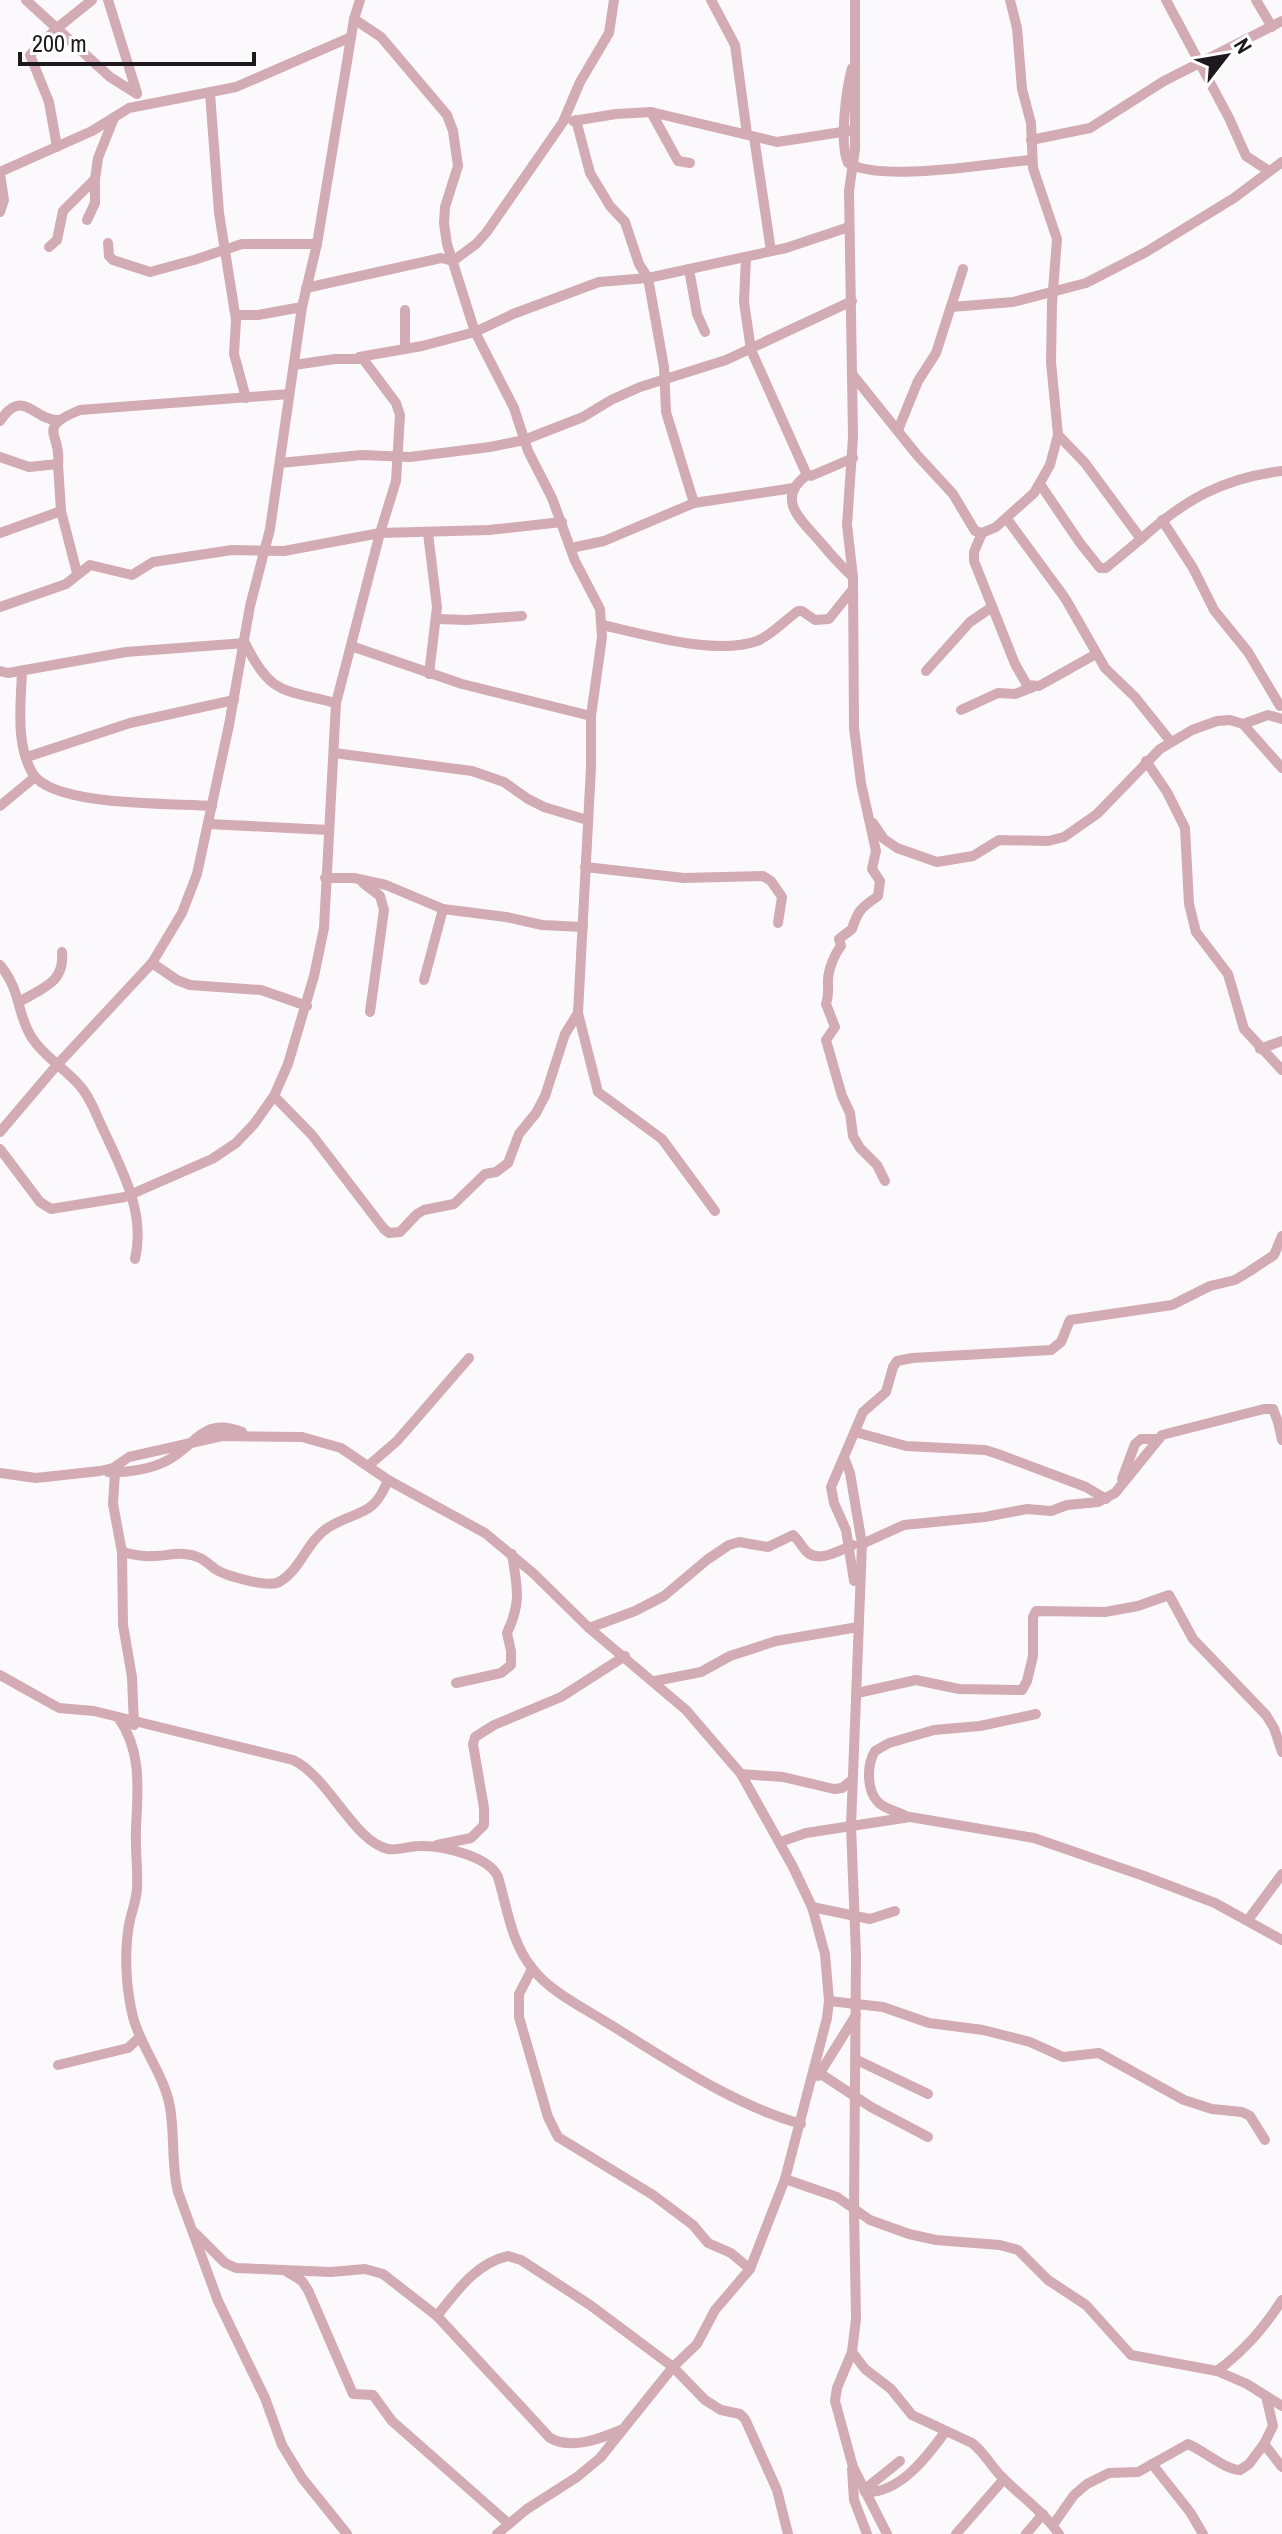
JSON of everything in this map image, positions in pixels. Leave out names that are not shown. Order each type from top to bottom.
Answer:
[{"type":"street","points":[[26,0],[110,77],[140,99]]},
{"type":"street","points":[[57,147],[49,102],[30,58],[32,52],[56,29],[92,0]]},
{"type":"street","points":[[108,0],[140,99]]},
{"type":"street","points":[[2,1126],[152,963],[192,891],[209,824],[250,606],[264,551],[302,307],[317,244],[354,19],[360,0]]},
{"type":"street","points":[[306,288],[441,258],[453,261],[465,254],[486,233],[563,122],[580,82],[609,33],[614,0]]},
{"type":"street","points":[[711,0],[735,45],[771,251]]},
{"type":"street","points":[[855,0],[856,57],[848,84],[850,131],[845,158],[853,166],[887,171],[926,170],[1032,160]]},
{"type":"street","points":[[1010,0],[1032,160],[1039,192],[1056,234],[1051,362],[1058,435],[1056,450],[1040,484],[1007,519],[982,533],[973,556],[1021,677],[1033,687]]},
{"type":"street","points":[[1166,0],[1246,156],[1269,171]]},
{"type":"street","points":[[1031,140],[1090,128],[1199,61],[1277,24],[1256,0]]},
{"type":"street","points":[[354,19],[381,37],[451,122],[458,166],[445,207],[444,223],[453,261],[475,332],[514,408],[524,440],[562,522],[575,561],[595,597],[602,625],[591,716],[578,1013],[598,1092],[662,1139],[715,1211]]},
{"type":"street","points":[[0,212],[4,200],[0,173],[114,118],[140,99],[225,91],[351,37]]},
{"type":"street","points":[[210,93],[219,213],[236,315],[234,354],[246,398]]},
{"type":"street","points":[[563,122],[651,112],[789,141],[850,131]]},
{"type":"street","points":[[651,112],[678,161],[690,163]]},
{"type":"street","points":[[87,220],[95,203],[98,158],[114,118]]},
{"type":"street","points":[[576,120],[590,173],[610,206],[625,222],[634,251],[648,278],[665,379],[666,412],[694,503]]},
{"type":"street","points":[[951,307],[1013,302],[1086,283],[1146,252],[1234,198],[1282,162]]},
{"type":"street","points":[[853,166],[849,191],[853,458],[847,525],[853,583],[854,728],[876,851],[872,869],[880,881],[880,892],[857,913],[852,929],[839,939],[841,946],[833,958],[826,1004],[835,1027],[826,1045],[850,1113],[853,1136],[877,1165],[885,1181]]},
{"type":"street","points":[[49,247],[57,240],[63,211],[95,179]]},
{"type":"street","points":[[294,365],[405,349],[475,332],[513,314],[599,282],[648,278],[746,257],[812,241],[849,227]]},
{"type":"street","points":[[108,243],[109,256],[113,260],[147,272],[256,242],[317,244]]},
{"type":"street","points":[[746,257],[744,302],[751,350],[807,475]]},
{"type":"street","points":[[689,269],[697,314],[705,332]]},
{"type":"street","points":[[898,430],[918,381],[933,359],[963,269]]},
{"type":"street","points":[[280,463],[362,455],[396,457],[490,447],[524,440],[572,422],[625,393],[708,368],[751,350],[852,301]]},
{"type":"street","points":[[236,315],[265,314],[302,307]]},
{"type":"street","points":[[405,310],[405,349]]},
{"type":"street","points":[[0,1149],[40,1202],[51,1209],[92,1204],[131,1195],[195,1168],[228,1150],[245,1135],[274,1096],[307,1006],[324,928],[336,703],[396,481],[396,457],[402,426],[398,408],[369,364],[359,357]]},
{"type":"street","points":[[852,374],[953,494],[970,525],[982,533]]},
{"type":"street","points":[[77,573],[61,511],[59,454],[52,439],[58,420],[80,410],[100,407],[289,394]]},
{"type":"street","points":[[0,421],[10,409],[24,405],[33,407],[47,419],[58,420]]},
{"type":"street","points":[[1058,435],[1085,463],[1141,539]]},
{"type":"street","points":[[0,457],[29,467],[58,464]]},
{"type":"street","points":[[853,458],[814,475],[807,475],[794,488],[792,496],[802,524],[853,583]]},
{"type":"street","points":[[0,467],[11,462]]},
{"type":"street","points":[[1040,484],[1080,543],[1100,568],[1106,568],[1175,509],[1212,488],[1282,471]]},
{"type":"street","points":[[571,548],[604,541],[694,503],[794,488]]},
{"type":"street","points":[[0,533],[61,511]]},
{"type":"street","points":[[1007,519],[1065,598],[1105,668],[1128,689],[1171,742]]},
{"type":"street","points":[[1162,520],[1193,568],[1214,610],[1248,652],[1281,705],[1268,715],[1243,724]]},
{"type":"street","points":[[0,607],[66,584],[77,573],[94,564],[132,575],[148,564],[232,550],[309,548],[380,533],[511,528],[562,522]]},
{"type":"street","points":[[428,533],[437,619],[429,674]]},
{"type":"street","points":[[602,625],[681,642],[752,642],[767,635],[798,611],[815,620],[829,619],[853,583]]},
{"type":"street","points":[[926,671],[970,622],[992,607]]},
{"type":"street","points":[[437,619],[522,616]]},
{"type":"street","points":[[0,671],[22,671],[126,652],[245,643]]},
{"type":"street","points":[[245,643],[260,672],[275,686],[336,703]]},
{"type":"street","points":[[351,646],[429,674],[591,716]]},
{"type":"street","points":[[961,710],[998,693],[1015,694],[1060,676],[1096,654]]},
{"type":"street","points":[[22,671],[21,721],[27,757],[35,777],[57,788],[96,800],[212,806]]},
{"type":"street","points":[[27,757],[130,723],[234,700]]},
{"type":"street","points":[[1268,715],[1282,719]]},
{"type":"street","points":[[869,814],[884,839],[897,848],[927,860],[947,861],[973,856],[999,840],[1048,841],[1064,837],[1097,814],[1146,761],[1171,742],[1202,725],[1230,720],[1243,724],[1282,768]]},
{"type":"street","points":[[334,753],[472,771],[504,782],[544,807],[587,820]]},
{"type":"street","points":[[1146,761],[1167,792],[1185,828],[1189,904],[1196,932],[1228,974],[1244,1029],[1282,1070]]},
{"type":"street","points":[[0,806],[35,777]]},
{"type":"street","points":[[209,824],[328,830]]},
{"type":"street","points":[[585,867],[684,878],[763,876],[771,881],[782,897],[778,923]]},
{"type":"street","points":[[325,878],[354,878],[386,885],[443,909],[542,925],[583,927]]},
{"type":"street","points":[[354,878],[377,892],[384,910],[370,1012]]},
{"type":"street","points":[[424,980],[443,909]]},
{"type":"street","points":[[19,1002],[59,976],[63,967],[62,952]]},
{"type":"street","points":[[152,963],[190,985],[261,990],[307,1006]]},
{"type":"street","points":[[0,965],[13,983],[30,1034],[39,1049],[90,1099],[124,1172],[138,1232],[135,1259]]},
{"type":"street","points":[[274,1096],[312,1135],[384,1229],[389,1233],[400,1232],[417,1214],[454,1204],[485,1174],[496,1172],[508,1163],[519,1134],[545,1096],[565,1034],[578,1013]]},
{"type":"street","points":[[1260,1049],[1282,1041]]},
{"type":"street","points":[[858,1599],[849,1546],[832,1494],[834,1480],[867,1407],[889,1388],[897,1361],[1051,1350],[1061,1342],[1068,1322],[1073,1319],[1172,1305],[1210,1286],[1235,1280],[1274,1255],[1282,1236]]},
{"type":"street","points":[[368,1466],[397,1441],[469,1358]]},
{"type":"street","points":[[589,1628],[658,1600],[673,1591],[718,1551],[733,1543],[768,1547],[793,1535],[806,1551],[816,1556],[831,1554],[904,1525],[985,1517],[1027,1509],[1051,1511],[1067,1505],[1106,1499],[1120,1485],[1135,1444],[1141,1439],[1157,1439],[1169,1433],[1264,1409],[1275,1412],[1282,1440]]},
{"type":"street","points":[[855,1432],[906,1446],[985,1450],[1086,1487],[1106,1499]]},
{"type":"street","points":[[0,1473],[36,1478],[100,1471],[113,1468],[129,1457],[190,1442],[248,1434],[321,1440],[341,1448],[388,1480],[485,1533],[512,1554],[589,1628],[655,1681],[705,1730],[741,1774],[812,1907],[825,1954],[829,2001],[816,2069],[785,2179],[750,2269],[715,2310],[697,2344],[673,2367],[625,2428],[584,2472],[538,2501],[497,2534]]},
{"type":"street","points":[[100,1471],[115,1472],[156,1465],[174,1456],[190,1442]]},
{"type":"street","points":[[845,1460],[862,1542],[851,1826],[857,2060],[854,2210],[856,2319],[852,2352],[835,2401],[853,2467],[887,2534]]},
{"type":"street","points":[[115,1472],[114,1513],[122,1552],[123,1625],[132,1677],[136,1755],[137,1891],[127,1951],[131,2007],[140,2037],[169,2103],[174,2176],[218,2301],[265,2398],[282,2445],[302,2478],[347,2534]]},
{"type":"street","points":[[122,1552],[147,1557],[189,1554],[207,1561],[217,1570],[258,1584],[277,1583],[290,1572],[324,1530],[369,1509],[377,1502],[388,1480]]},
{"type":"street","points":[[456,1683],[501,1673],[511,1665],[507,1633],[516,1617],[518,1593],[512,1554]]},
{"type":"street","points":[[857,1693],[916,1680],[959,1689],[1022,1690],[1031,1670],[1033,1617],[1036,1611],[1105,1612],[1138,1606],[1169,1595],[1193,1639],[1266,1715],[1282,1752]]},
{"type":"street","points":[[655,1681],[701,1672],[730,1656],[776,1641],[858,1627]]},
{"type":"street","points":[[0,1675],[50,1705],[118,1717],[293,1760],[309,1770],[359,1828],[380,1846],[389,1849],[431,1847],[471,1838],[484,1825],[473,1744],[475,1737],[494,1725],[561,1697],[625,1656]]},
{"type":"street","points":[[1036,1714],[980,1726],[934,1730],[882,1746],[875,1751],[869,1768],[875,1799],[885,1807],[910,1817],[1047,1841],[1189,1893],[1248,1920],[1282,1940]]},
{"type":"street","points":[[118,1717],[130,1735],[136,1755]]},
{"type":"street","points":[[741,1774],[783,1777],[834,1789],[842,1788],[852,1780]]},
{"type":"street","points":[[780,1842],[806,1833],[910,1817]]},
{"type":"street","points":[[431,1847],[471,1856],[494,1869],[512,1930],[532,1969],[583,2008],[750,2106],[801,2124]]},
{"type":"street","points":[[1248,1920],[1282,1874]]},
{"type":"street","points":[[812,1907],[855,1917],[878,1918],[895,1911]]},
{"type":"street","points":[[532,1969],[519,1994],[519,2017],[548,2117],[558,2137],[653,2195],[693,2225],[708,2243],[731,2253],[750,2269]]},
{"type":"street","points":[[829,2001],[856,2009],[894,2010],[929,2023],[983,2030],[1030,2042],[1063,2057],[1099,2053],[1184,2100],[1250,2116],[1265,2140]]},
{"type":"street","points":[[808,2091],[821,2074],[856,2009]]},
{"type":"street","points":[[58,2065],[128,2048],[140,2037]]},
{"type":"street","points":[[857,2060],[928,2094]]},
{"type":"street","points":[[821,2074],[857,2098],[928,2137]]},
{"type":"street","points":[[785,2179],[837,2197],[854,2210],[889,2227],[936,2240],[1000,2245],[1018,2250],[1048,2280],[1086,2305],[1131,2355],[1217,2371],[1247,2384],[1282,2406]]},
{"type":"street","points":[[189,2225],[225,2263],[249,2270],[375,2270],[391,2279],[437,2316],[550,2438],[564,2443],[587,2442],[625,2428]]},
{"type":"street","points":[[437,2316],[465,2282],[484,2266],[508,2256],[521,2260],[590,2305],[673,2367],[705,2400],[745,2419],[777,2490],[788,2534]]},
{"type":"street","points":[[284,2270],[305,2284],[353,2394],[373,2395],[392,2421],[509,2524]]},
{"type":"street","points":[[1217,2371],[1252,2342],[1282,2300]]},
{"type":"street","points":[[852,2352],[865,2369],[891,2389],[912,2415],[972,2443],[1056,2529],[1074,2495],[1087,2484],[1109,2473],[1138,2472],[1188,2444],[1213,2456],[1227,2468],[1237,2470],[1245,2467],[1264,2444],[1273,2426],[1266,2396]]},
{"type":"street","points":[[865,2491],[879,2491],[908,2474],[928,2456],[945,2432]]},
{"type":"street","points":[[1264,2444],[1282,2467]]},
{"type":"street","points":[[865,2491],[900,2461]]},
{"type":"street","points":[[1152,2464],[1203,2534]]},
{"type":"street","points":[[853,2467],[854,2500],[867,2534]]},
{"type":"street","points":[[956,2534],[1004,2479]]},
{"type":"street","points":[[1026,2534],[1043,2514]]}]
